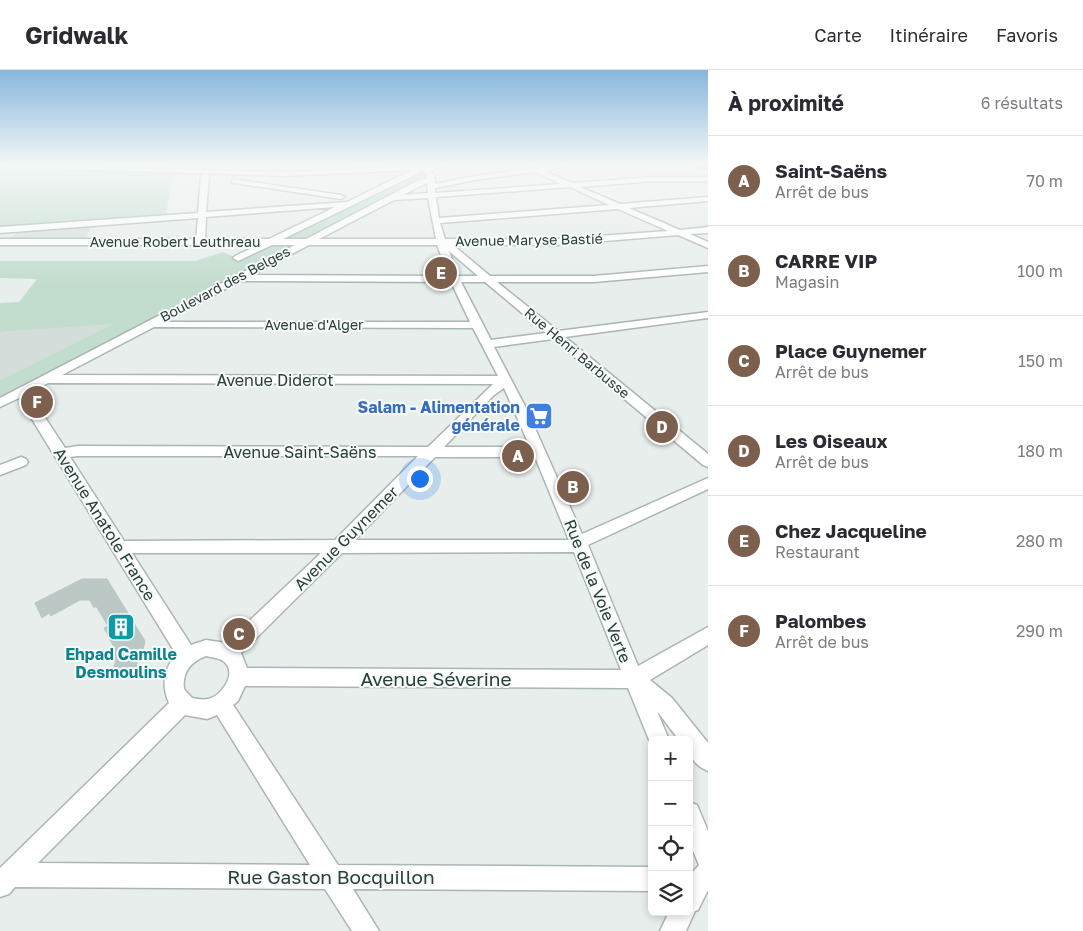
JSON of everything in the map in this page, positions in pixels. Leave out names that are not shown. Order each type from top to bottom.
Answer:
[{"type":"street","points":[[200,242],[203,205]]},
{"type":"street","points":[[0,230],[331,205]]},
{"type":"street","name":"Boulevard des Belges","points":[[238,258],[346,205]]},
{"type":"street","name":"Boulevard des Belges","points":[[0,404],[44,379],[377,205]]},
{"type":"street","name":"Rue de la Voie Verte","points":[[433,205],[435,221],[444,242],[453,280],[488,344],[539,452],[580,544],[657,736]]},
{"type":"street","points":[[435,221],[630,205]]},
{"type":"street","points":[[620,206],[683,232],[708,245]]},
{"type":"street","points":[[0,242],[15,229]]},
{"type":"street","name":"Avenue Maryse Bastié","points":[[444,242],[556,242],[708,230]]},
{"type":"street","name":"Avenue Robert Leuthreau","points":[[0,242],[444,242]]},
{"type":"street","name":"Rue Henri Barbusse","points":[[444,242],[708,462]]},
{"type":"street","points":[[238,278],[594,279],[708,269]]},
{"type":"street","points":[[488,344],[708,315]]},
{"type":"street","name":"Avenue d'Alger","points":[[152,323],[160,325],[477,324]]},
{"type":"street","name":"Avenue Diderot","points":[[44,379],[506,380]]},
{"type":"street","name":"Avenue Guynemer","points":[[229,653],[338,547],[490,392],[506,380]]},
{"type":"street","name":"Avenue Anatole France","points":[[22,392],[188,656]]},
{"type":"street","name":"Avenue Saint-Saëns","points":[[60,454],[78,451],[539,452]]},
{"type":"street","points":[[0,470],[20,462]]},
{"type":"street","points":[[121,547],[368,547],[580,544],[708,484]]},
{"type":"street","points":[[708,635],[634,679],[665,705],[708,760]]},
{"type":"street","points":[[206,648],[215,648],[229,653],[238,665],[239,678],[233,692],[221,704],[200,710],[182,704],[174,693],[173,683],[175,673],[188,656],[206,648]]},
{"type":"street","name":"Avenue Séverine","points":[[239,678],[634,679]]},
{"type":"street","points":[[5,880],[182,704]]},
{"type":"street","points":[[221,704],[366,931]]},
{"type":"street","points":[[692,826],[702,872],[693,892]]},
{"type":"street","name":"Rue Gaston Bocquillon","points":[[5,880],[332,877],[648,878]]},
{"type":"street","points":[[673,931],[681,916]]},
{"type":"shaded area","points":[[91,225],[86,240],[8,239],[20,231]]},
{"type":"shaded area","points":[[114,323],[0,380],[0,332]]},
{"type":"green space","points":[[0,205],[168,205],[166,215],[0,228]]},
{"type":"green space","points":[[349,205],[374,205],[307,240],[282,239]]},
{"type":"green space","points":[[272,244],[294,245],[32,382],[0,401],[0,380],[112,324],[0,332],[0,303],[19,302],[37,279],[0,278],[0,261],[195,261],[223,252],[241,260]]},
{"type":"building","name":"Ehpad Camille Desmoulins","points":[[82,579],[107,579],[145,641],[141,659],[138,659],[134,674],[112,674],[116,660],[112,660],[115,649],[104,628],[108,626],[96,606],[94,608],[90,600],[80,600],[51,616],[49,613],[42,618],[35,603]]},
{"type":"place","name":"Chez Jacqueline","points":[[441,273]]},
{"type":"place","name":"Palombes","points":[[37,402]]},
{"type":"place","name":"Salam - Alimentation générale","points":[[539,416]]},
{"type":"place","name":"Les Oiseaux","points":[[662,427]]},
{"type":"place","name":"Saint-Saëns","points":[[518,456]]},
{"type":"place","name":"CARRE VIP","points":[[573,487]]},
{"type":"place","name":"Ehpad Camille Desmoulins","points":[[121,627]]},
{"type":"place","name":"Place Guynemer","points":[[239,634]]}]
